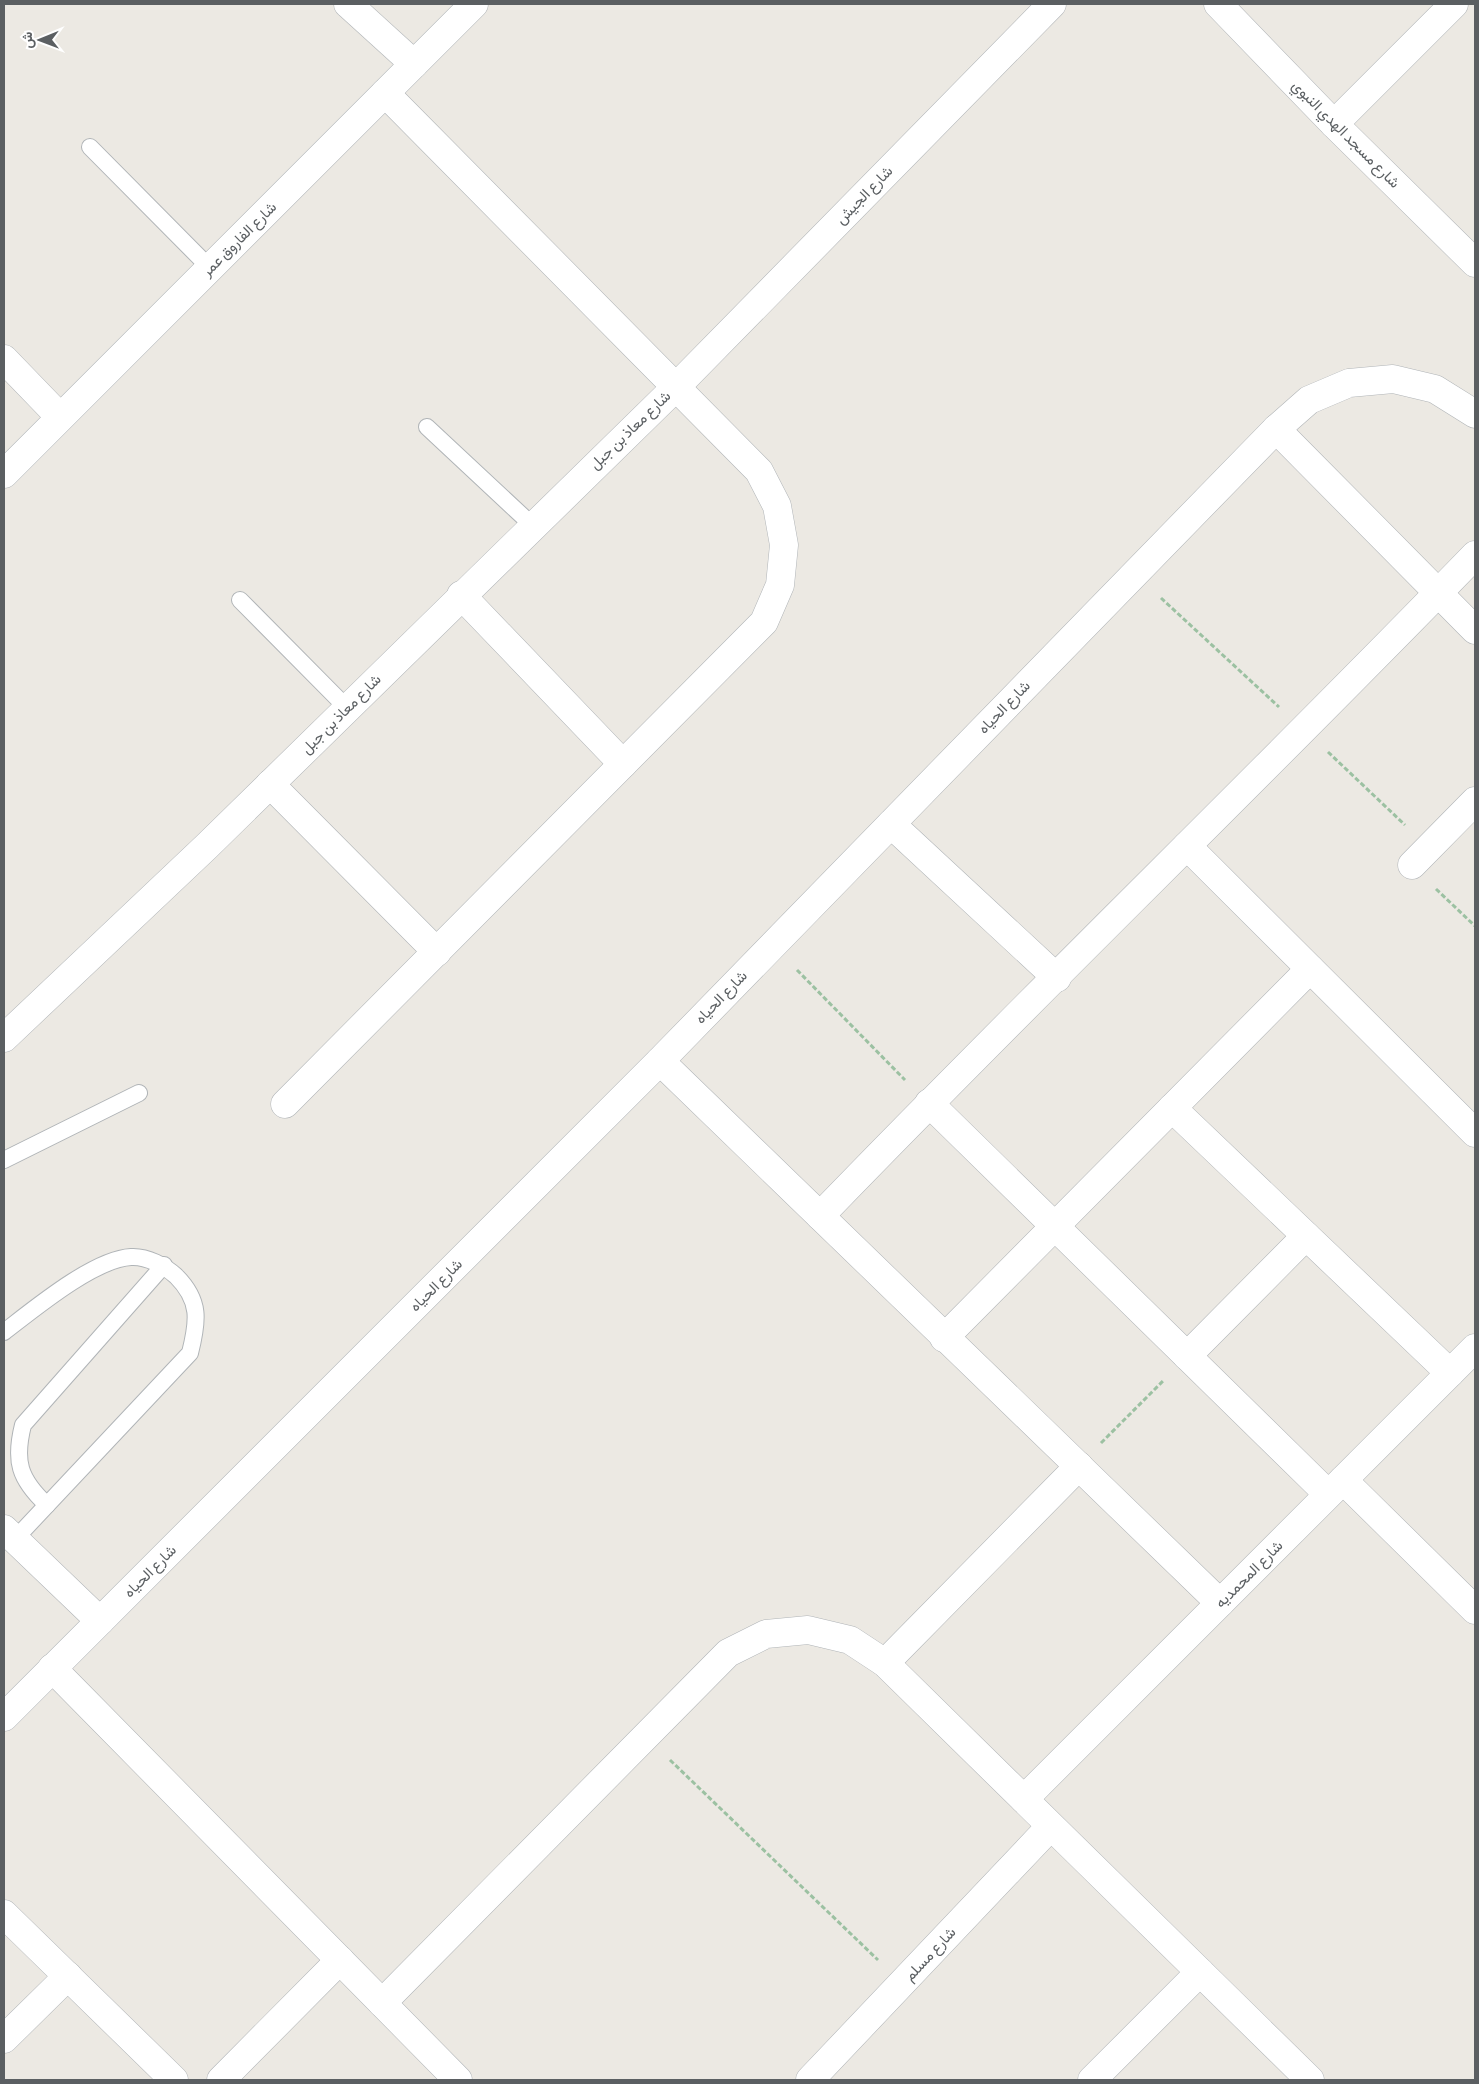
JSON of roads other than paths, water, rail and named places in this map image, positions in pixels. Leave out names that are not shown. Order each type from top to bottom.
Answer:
[{"type":"street","points":[[348,4],[414,64]]},
{"type":"street","name":"شارع الفاروق عمر","points":[[4,474],[474,4]]},
{"type":"street","name":"شارع الجيش","points":[[676,386],[1052,4]]},
{"type":"street","name":"شارع مسجد الهدي النبوي","points":[[1218,4],[1334,124],[1475,263]]},
{"type":"street","points":[[1334,124],[1454,4]]},
{"type":"street","points":[[286,1104],[764,622],[780,585],[784,546],[777,506],[759,471],[385,93]]},
{"type":"street","points":[[4,360],[60,417]]},
{"type":"street","name":"شارع الحياه","points":[[4,1717],[660,1061],[1276,428],[1309,400],[1349,383],[1393,379],[1435,389],[1475,414]]},
{"type":"street","name":"شارع معاذ بن جبل","points":[[8,1024],[270,784],[532,525],[676,386]]},
{"type":"street","points":[[1276,428],[1475,630]]},
{"type":"street","points":[[820,1216],[928,1103],[1057,978],[1475,555]]},
{"type":"street","points":[[461,595],[623,764]]},
{"type":"street","points":[[270,784],[437,952]]},
{"type":"street","points":[[1420,857],[1475,801]]},
{"type":"street","points":[[891,824],[1057,978]]},
{"type":"street","points":[[1187,846],[1475,1133]]},
{"type":"street","points":[[944,1338],[1310,969]]},
{"type":"street","points":[[660,1061],[944,1338],[1220,1603]]},
{"type":"street","points":[[928,1103],[1187,1356],[1475,1610]]},
{"type":"street","points":[[1172,1108],[1450,1373]]},
{"type":"street","points":[[1187,1356],[1306,1236]]},
{"type":"street","name":"شارع المحمديه","points":[[1024,1799],[1475,1348]]},
{"type":"street","points":[[885,1663],[1079,1466]]},
{"type":"street","points":[[9,1534],[100,1621]]},
{"type":"street","points":[[382,2004],[728,1653],[766,1634],[808,1630],[850,1640],[885,1663],[1024,1799],[1050,1827],[1310,2080]]},
{"type":"street","points":[[52,1668],[458,2080]]},
{"type":"street","name":"شارع مسلم","points":[[810,2080],[1050,1827]]},
{"type":"street","points":[[4,1914],[174,2080]]},
{"type":"street","points":[[221,2080],[340,1960]]},
{"type":"street","points":[[1092,2080],[1200,1972]]},
{"type":"street","points":[[4,2039],[68,1976]]},
{"type":"lane","points":[[90,147],[210,268]]},
{"type":"lane","points":[[427,427],[532,525]]},
{"type":"lane","points":[[240,600],[347,708]]},
{"type":"lane","points":[[4,1160],[139,1094]]},
{"type":"lane","points":[[4,1332],[100,1264],[132,1257],[164,1265],[188,1288],[198,1320],[190,1353],[47,1505],[9,1534]]},
{"type":"lane","points":[[47,1505],[30,1490],[20,1470],[18,1447],[24,1425],[164,1265]]}]
